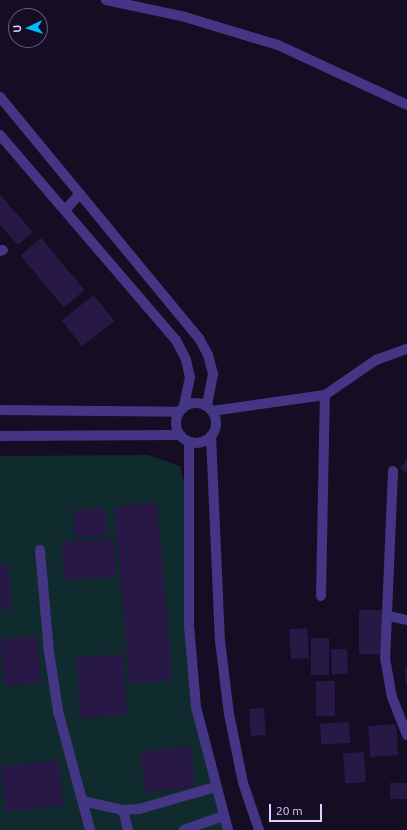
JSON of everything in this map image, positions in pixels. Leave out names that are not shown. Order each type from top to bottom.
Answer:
[{"type":"street","points":[[106,0],[185,17],[278,45],[407,105]]},
{"type":"street","points":[[0,97],[199,338],[208,355],[213,374],[209,408],[215,428],[211,436],[216,564],[224,670],[229,714],[243,783],[260,830]]},
{"type":"street","points":[[0,135],[176,340],[186,360],[190,377],[176,424],[180,435],[189,442],[201,442],[211,436]]},
{"type":"street","points":[[65,210],[80,194]]},
{"type":"street","points":[[0,410],[181,409],[195,402],[209,408],[325,395],[376,360],[407,349]]},
{"type":"street","points":[[321,596],[325,395]]},
{"type":"street","points":[[0,436],[180,435]]},
{"type":"street","points":[[189,442],[189,625],[196,707],[215,788],[228,830]]},
{"type":"street","points":[[393,471],[386,658],[392,697],[407,735]]},
{"type":"street","points":[[40,550],[49,652],[58,711],[90,830]]},
{"type":"street","points":[[388,616],[407,620]]},
{"type":"street","points":[[83,801],[123,810],[139,809],[215,788]]},
{"type":"street","points":[[123,810],[128,830]]},
{"type":"street","points":[[184,830],[223,816]]},
{"type":"green space","points":[[148,455],[180,466],[190,507],[188,573],[202,734],[223,830],[0,830],[0,456]]},
{"type":"building","points":[[0,195],[33,232],[18,245],[0,225]]},
{"type":"building","points":[[41,238],[85,290],[64,307],[20,255]]},
{"type":"building","points":[[94,295],[114,321],[82,346],[62,320]]},
{"type":"building","points":[[407,459],[407,474],[400,468]]},
{"type":"building","points":[[157,503],[173,680],[130,684],[114,507]]},
{"type":"building","points":[[105,508],[107,536],[75,538],[73,510]]},
{"type":"building","points":[[114,539],[116,577],[64,580],[62,542]]},
{"type":"building","points":[[8,564],[12,609],[0,610],[0,565]]},
{"type":"building","points":[[359,610],[382,610],[382,654],[359,654]]},
{"type":"building","points":[[307,628],[309,658],[291,659],[289,629]]},
{"type":"building","points":[[37,636],[41,683],[4,686],[0,639]]},
{"type":"building","points":[[311,638],[329,638],[329,675],[311,675]]},
{"type":"building","points":[[347,649],[348,674],[332,675],[331,650]]},
{"type":"building","points":[[123,654],[127,715],[80,718],[76,657]]},
{"type":"building","points":[[405,666],[407,666],[407,685],[406,685]]},
{"type":"building","points":[[316,681],[335,681],[335,716],[316,716]]},
{"type":"building","points":[[264,708],[266,735],[251,736],[249,709]]},
{"type":"building","points":[[349,722],[350,743],[321,744],[320,724]]},
{"type":"building","points":[[396,724],[398,755],[370,757],[368,726]]},
{"type":"building","points":[[190,746],[195,787],[145,793],[140,752]]},
{"type":"building","points":[[364,752],[366,782],[345,783],[343,753]]},
{"type":"building","points":[[59,760],[64,806],[5,812],[0,766]]},
{"type":"building","points":[[390,783],[407,783],[407,799],[390,799]]}]
